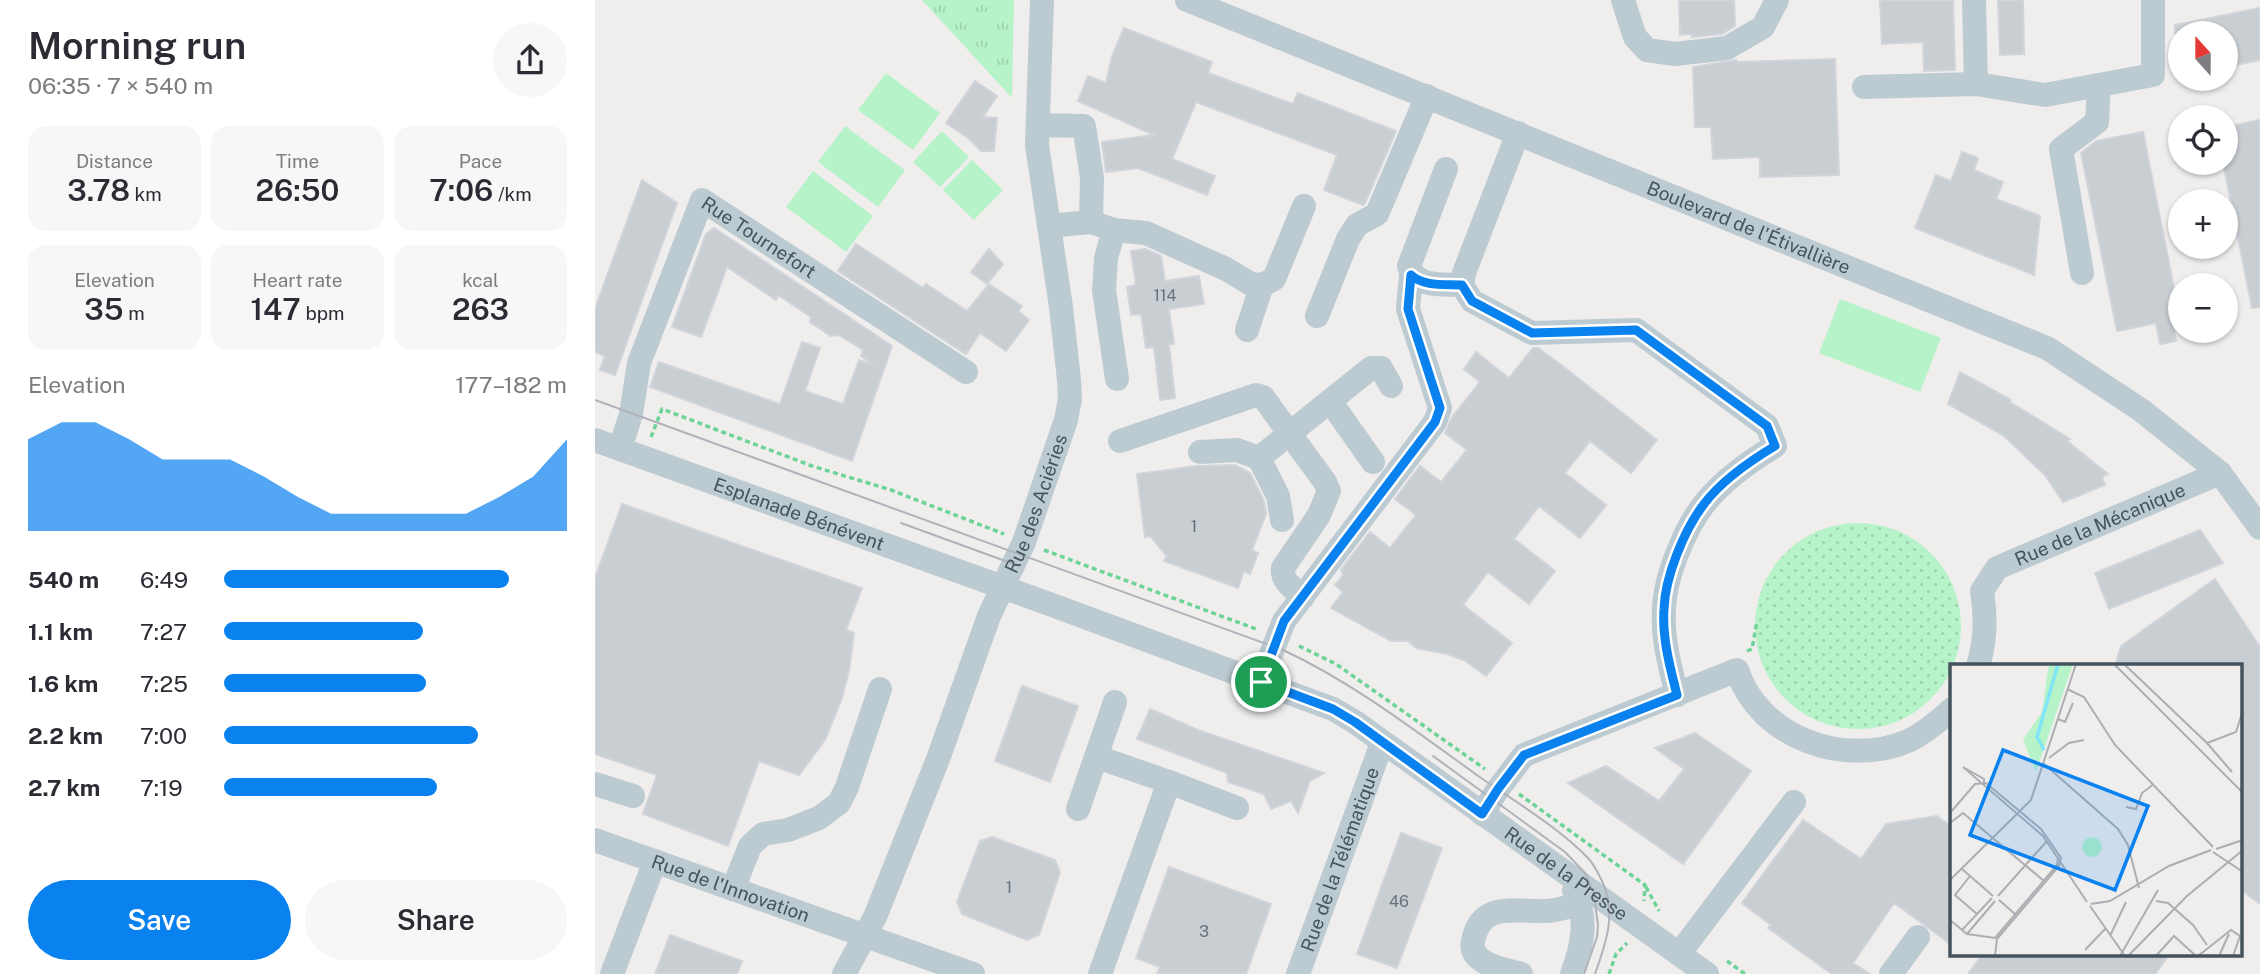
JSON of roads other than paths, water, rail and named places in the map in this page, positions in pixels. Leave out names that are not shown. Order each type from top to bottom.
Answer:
[{"type":"street","name":"Rue des Aciéries","points":[[844,974],[866,936],[938,759],[989,616],[1026,537],[1066,420],[1070,399],[1061,307],[1037,145],[1042,0]]},
{"type":"street","name":"Boulevard de l'Étivallière","points":[[1187,0],[2047,348],[2141,410],[2220,473],[2260,528]]},
{"type":"street","points":[[1623,0],[1635,37],[1647,50],[1675,54],[1727,48],[1763,27],[1777,0]]},
{"type":"street","points":[[1974,0],[1976,84]]},
{"type":"street","points":[[1864,87],[1976,84],[2045,95],[2153,75],[2153,0]]},
{"type":"street","points":[[2082,273],[2061,149],[2097,122],[2099,85]]},
{"type":"street","points":[[1317,316],[1348,239],[1357,225],[1377,214],[1427,96]]},
{"type":"street","points":[[1038,125],[1084,125],[1092,178],[1091,222]]},
{"type":"street","points":[[1518,133],[1464,273],[1462,285],[1472,301],[1532,333],[1636,330],[1767,426],[1775,446],[1749,461],[1705,503],[1687,533],[1669,578],[1664,609],[1665,641],[1677,695]]},
{"type":"street","points":[[1261,682],[1278,631],[1435,422],[1440,408],[1408,309],[1411,275],[1409,266],[1446,169]]},
{"type":"street","name":"Rue Tournefort","points":[[620,449],[631,414],[639,363],[702,200],[966,372]]},
{"type":"street","points":[[1049,226],[1091,222],[1114,230],[1146,233],[1226,269],[1251,284],[1262,285],[1274,279],[1304,206]]},
{"type":"street","points":[[1114,230],[1106,258],[1104,290],[1117,379]]},
{"type":"street","points":[[1411,275],[1431,284],[1462,285]]},
{"type":"street","points":[[1247,330],[1262,285]]},
{"type":"street","points":[[1259,458],[1376,366],[1381,368],[1391,386]]},
{"type":"street","points":[[1120,441],[1256,396],[1263,397],[1329,491],[1319,515],[1283,568],[1285,581],[1303,597]]},
{"type":"street","points":[[1330,401],[1373,462]]},
{"type":"street","name":"Esplanade Bénévent","points":[[595,440],[1004,588]]},
{"type":"street","points":[[1200,452],[1237,450],[1259,458],[1278,496],[1282,520]]},
{"type":"street","name":"Rue de la Mécanique","points":[[1978,664],[1985,637],[1982,591],[1997,568],[2220,473]]},
{"type":"street","name":"Rue de la Presse","points":[[1004,588],[1333,709],[1553,862],[1594,895],[1707,974]]},
{"type":"street","points":[[1482,814],[1524,755],[1737,670],[1741,683],[1755,703],[1775,723],[1815,745],[1836,750],[1883,749],[1908,741],[1950,711]]},
{"type":"street","points":[[733,889],[750,846],[762,834],[788,830],[819,818],[839,803],[847,787],[880,689]]},
{"type":"street","points":[[1078,809],[1115,702]]},
{"type":"street","name":"Rue de la Télématique","points":[[1298,974],[1383,743]]},
{"type":"street","points":[[1097,757],[1237,808]]},
{"type":"street","points":[[1100,974],[1169,782]]},
{"type":"street","points":[[595,784],[633,796]]},
{"type":"street","points":[[1679,954],[1794,802]]},
{"type":"street","name":"Rue de l'Innovation","points":[[595,840],[973,974]]},
{"type":"street","points":[[613,974],[656,861]]},
{"type":"street","points":[[1553,862],[1581,903],[1581,949],[1572,974]]},
{"type":"street","points":[[1521,974],[1482,961],[1474,954],[1472,943],[1481,921],[1489,914],[1504,910],[1545,911],[1581,903]]},
{"type":"street","points":[[1891,974],[1919,937]]},
{"type":"tram line","points":[[595,400],[1283,650],[1335,677],[1537,816],[1590,860],[1599,875],[1609,905],[1606,939],[1595,974]]},
{"type":"tram line","points":[[901,523],[1019,566]]},
{"type":"tram line","points":[[1433,756],[1565,852],[1586,874],[1594,895],[1598,925],[1597,937],[1584,974]]}]
